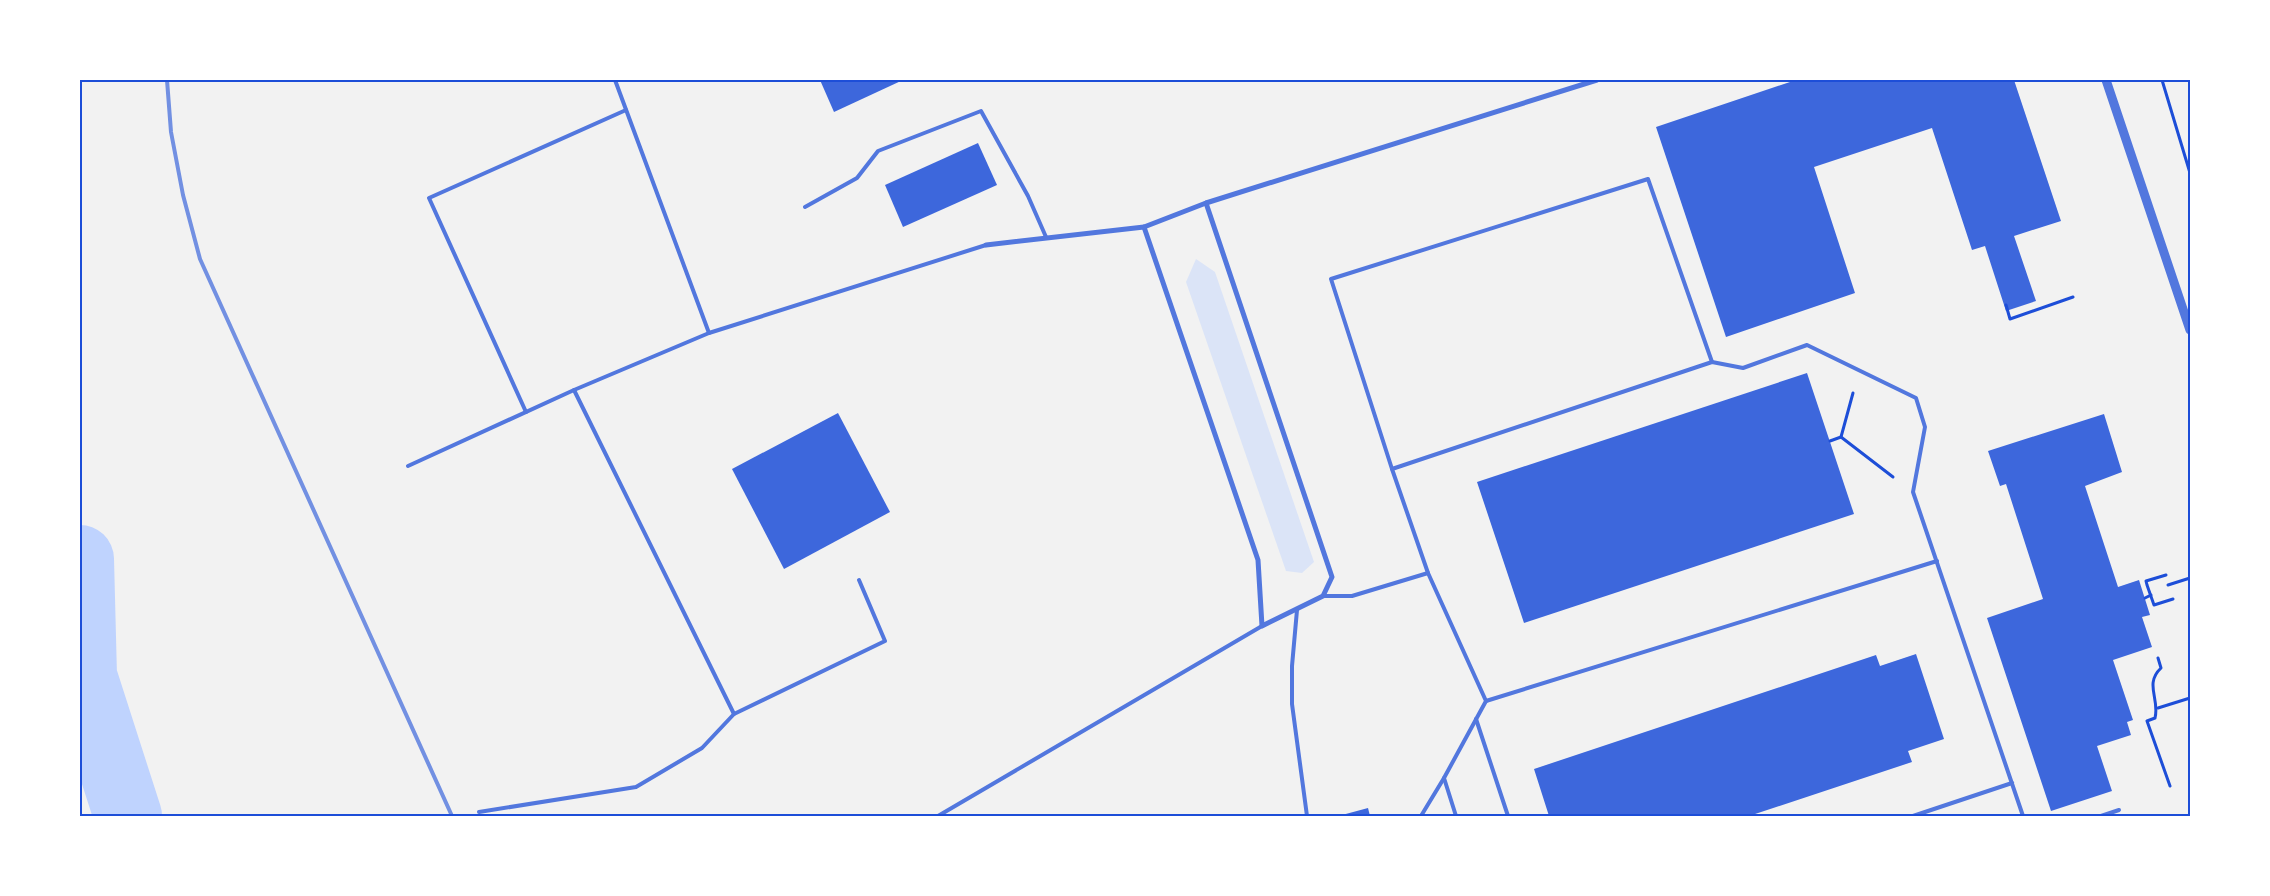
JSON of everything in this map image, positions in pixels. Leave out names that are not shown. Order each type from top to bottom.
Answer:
[{"type":"street","points":[[986,245],[1144,227],[1206,203],[1597,80]]},
{"type":"street","points":[[2106,80],[2190,330]]},
{"type":"street","points":[[1144,227],[1258,560],[1262,626],[1323,596],[1332,576],[1206,203]]},
{"type":"lane","points":[[615,80],[709,333]]},
{"type":"lane","points":[[526,412],[428,198],[626,110]]},
{"type":"lane","points":[[805,207],[857,178],[878,151],[981,111],[1028,196],[1046,237]]},
{"type":"lane","points":[[1486,700],[1428,573],[1392,469],[1331,279],[1648,178],[1712,362]]},
{"type":"lane","points":[[408,466],[574,390],[709,333],[986,245]]},
{"type":"lane","points":[[1392,469],[1712,362],[1742,368],[1807,344],[1916,398],[1925,427],[1913,492],[2023,816]]},
{"type":"lane","points":[[574,390],[734,714]]},
{"type":"lane","points":[[1420,816],[1444,778],[1486,700],[1937,561]]},
{"type":"lane","points":[[1323,596],[1352,596],[1428,573]]},
{"type":"lane","points":[[479,812],[636,787],[702,748],[734,714],[885,641],[859,580]]},
{"type":"lane","points":[[1297,610],[1292,666],[1292,704],[1307,816]]},
{"type":"lane","points":[[938,816],[1262,626]]},
{"type":"lane","points":[[1476,719],[1508,816]]},
{"type":"lane","points":[[1444,778],[1456,816]]},
{"type":"lane","points":[[1913,816],[2012,783]]},
{"type":"lane","points":[[2101,816],[2119,810]]},
{"type":"path","points":[[2162,80],[2190,173]]},
{"type":"path","points":[[2006,305],[2010,319],[2074,296]]},
{"type":"path","points":[[1841,437],[1860,370]]},
{"type":"path","points":[[1830,440],[1841,437]]},
{"type":"path","points":[[1841,437],[1913,492]]},
{"type":"path","points":[[2166,575],[2146,581],[2154,605],[2173,599]]},
{"type":"path","points":[[2168,585],[2190,578]]},
{"type":"path","points":[[2145,598],[2151,595]]},
{"type":"path","points":[[2158,658],[2161,668],[2156,672],[2152,689],[2158,708],[2155,718],[2147,720],[2170,786]]},
{"type":"path","points":[[2158,708],[2190,698]]},
{"type":"shaded area","points":[[1196,259],[1215,272],[1314,562],[1302,573],[1286,571],[1186,282]]},
{"type":"building","points":[[820,80],[903,80],[834,112]]},
{"type":"building","points":[[1796,80],[2014,80],[2061,221],[2014,236],[2036,301],[2006,311],[1985,246],[1972,250],[1932,128],[1814,167],[1855,293],[1726,337],[1656,127]]},
{"type":"building","points":[[978,143],[997,185],[903,227],[885,185]]},
{"type":"building","points":[[1807,373],[1854,514],[1524,623],[1477,482]]},
{"type":"building","points":[[838,413],[890,512],[784,569],[732,469]]},
{"type":"building","points":[[2104,414],[2122,472],[2085,486],[2118,587],[2139,580],[2150,615],[2142,617],[2152,647],[2113,660],[2133,720],[2127,722],[2131,735],[2097,746],[2112,791],[2051,811],[1987,618],[2043,599],[2006,484],[2000,486],[1988,451]]},
{"type":"building","points":[[1916,654],[1944,739],[1908,751],[1912,762],[1749,816],[1549,816],[1534,769],[1876,655],[1880,666]]},
{"type":"building","points":[[1368,808],[1370,816],[1342,816],[1342,815]]},
{"type":"waterway","points":[[80,559],[83,676],[128,816]]},
{"type":"railway","points":[[167,80],[171,132],[183,195],[200,259],[452,816]]}]
